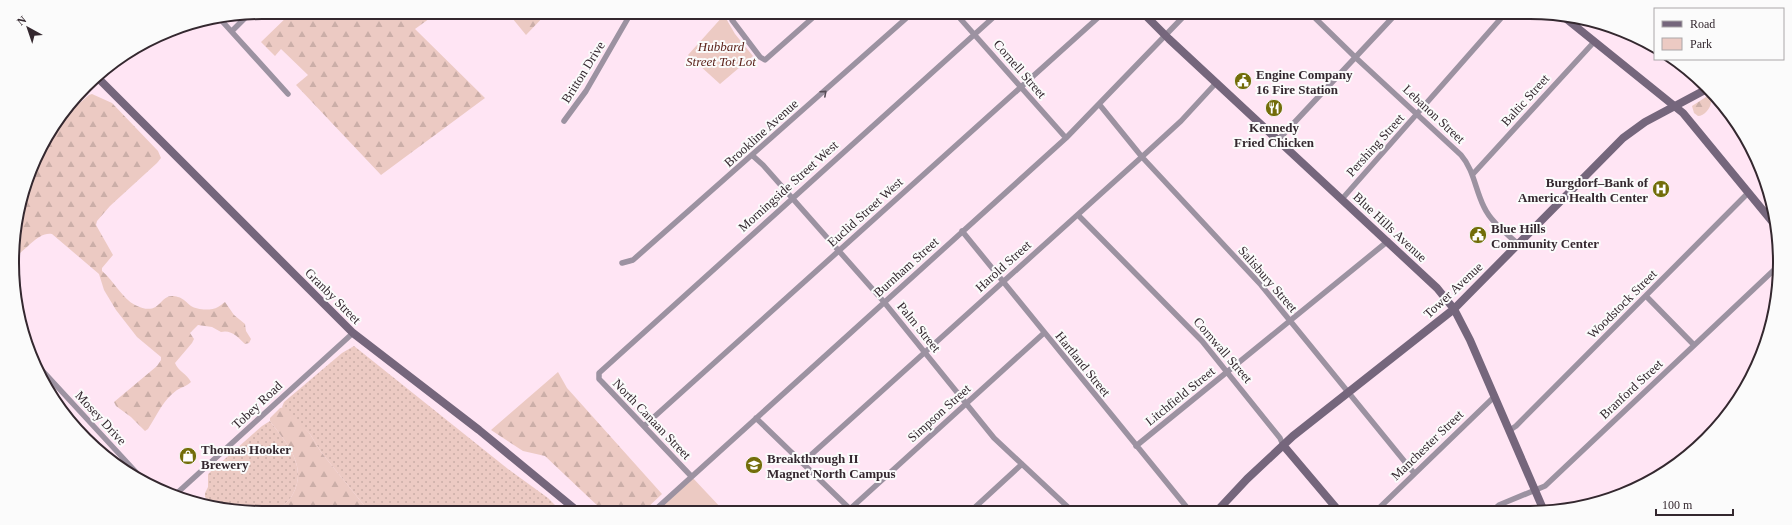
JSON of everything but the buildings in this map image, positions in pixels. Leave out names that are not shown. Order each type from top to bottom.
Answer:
[{"type":"main road","name":"Blue Hills Avenue","points":[[1149,19],[1216,83],[1432,282],[1454,309],[1470,340],[1542,505]]},
{"type":"main road","points":[[1571,23],[1687,117],[1768,217]]},
{"type":"main road","name":"Granby Street","points":[[100,80],[353,332],[478,428],[570,506]]},
{"type":"main road","name":"Tower Avenue","points":[[1222,506],[1247,479],[1283,445],[1454,309],[1623,138],[1645,122],[1703,91]]},
{"type":"main road","name":"Cornwall Street","points":[[1283,445],[1335,506]]},
{"type":"street","name":"Britton Drive","points":[[564,121],[586,91],[628,19]]},
{"type":"street","points":[[733,19],[760,57],[765,60],[811,19]]},
{"type":"street","name":"Brookline Avenue","points":[[622,263],[633,260],[753,156],[905,19]]},
{"type":"street","name":"Cornell Street","points":[[961,19],[1066,138]]},
{"type":"street","name":"Morningside Street West","points":[[598,376],[600,371],[991,19]]},
{"type":"street","name":"Euclid Street West","points":[[644,426],[1096,19]]},
{"type":"street","name":"Burnham Street","points":[[659,506],[1066,138],[1181,19]]},
{"type":"street","name":"Lebanon Street","points":[[1316,19],[1355,57],[1462,155],[1473,174],[1482,202],[1488,214],[1518,244]]},
{"type":"street","points":[[1278,140],[1391,19]]},
{"type":"street","name":"Pershing Street","points":[[1342,199],[1500,19]]},
{"type":"street","points":[[232,31],[243,20]]},
{"type":"street","points":[[223,22],[288,94]]},
{"type":"street","name":"Baltic Street","points":[[1473,174],[1594,42]]},
{"type":"street","name":"Harold Street","points":[[802,463],[1142,157],[1181,121],[1216,83]]},
{"type":"street","name":"Salisbury Street","points":[[1099,104],[1142,157],[1261,285],[1414,473]]},
{"type":"street","name":"Palm Street","points":[[753,156],[763,165],[884,302],[994,438],[1067,506]]},
{"type":"street","name":"Woodstock Street","points":[[1510,430],[1516,426],[1748,193]]},
{"type":"street","name":"Cornwall Street","points":[[1078,215],[1202,341],[1280,438],[1283,445]]},
{"type":"street","name":"Hartland Street","points":[[962,232],[1186,506]]},
{"type":"street","name":"Litchfield Street","points":[[1136,446],[1388,241]]},
{"type":"street","name":"Branford Street","points":[[1499,506],[1544,486],[1772,271]]},
{"type":"street","points":[[1646,296],[1694,345]]},
{"type":"street","name":"Tobey Road","points":[[179,491],[353,332]]},
{"type":"street","name":"Simpson Street","points":[[853,506],[1044,333]]},
{"type":"street","name":"Mosey Drive","points":[[48,376],[132,468]]},
{"type":"street","name":"North Canaan Street","points":[[598,376],[691,476]]},
{"type":"street","name":"Manchester Street","points":[[1380,506],[1495,396]]},
{"type":"street","points":[[756,418],[847,506]]},
{"type":"street","points":[[976,506],[1022,464]]},
{"type":"green space","points":[[285,19],[429,19],[415,29],[485,98],[381,175],[296,85],[308,75],[281,49],[275,56],[261,42]]},
{"type":"green space","points":[[513,19],[541,19],[526,35]]},
{"type":"green space","name":"Hubbard Street Tot Lot","points":[[720,19],[726,19],[735,34],[753,56],[720,84],[688,55]]},
{"type":"green space","points":[[92,94],[112,103],[158,151],[161,158],[110,206],[97,221],[96,225],[113,255],[102,268],[102,271],[126,298],[135,305],[144,308],[151,309],[156,307],[167,297],[172,296],[183,299],[191,306],[200,309],[219,307],[225,302],[234,315],[245,324],[246,331],[251,339],[249,343],[245,344],[231,333],[225,331],[221,332],[212,327],[198,325],[190,333],[194,339],[192,343],[175,363],[191,382],[177,390],[168,398],[148,429],[145,431],[131,417],[116,406],[114,402],[157,366],[161,360],[161,357],[137,337],[116,310],[104,290],[99,274],[52,234],[42,236],[20,253],[21,231],[27,199],[44,155],[69,114],[89,95]]},
{"type":"green space","points":[[1707,96],[1712,101],[1707,111],[1700,116],[1694,113],[1692,106]]},
{"type":"green space","points":[[354,346],[508,469],[548,498],[556,506],[365,506],[321,452],[310,434],[282,407],[284,402],[342,353]]},
{"type":"green space","points":[[558,372],[567,388],[662,494],[649,506],[598,506],[545,456],[523,451],[491,430]]},
{"type":"green space","points":[[280,408],[287,408],[310,434],[321,452],[365,506],[283,506],[293,494],[297,483],[298,473],[297,464],[293,455],[270,421],[270,418]]},
{"type":"green space","points":[[270,421],[288,446],[297,464],[297,483],[292,496],[283,506],[231,504],[208,500],[205,497],[205,493],[208,487],[208,474],[262,426]]},
{"type":"green space","points":[[691,476],[719,506],[659,506]]},
{"type":"place","name":"Engine Company 16 Fire Station","points":[[1243,81]]},
{"type":"place","name":"Kennedy Fried Chicken","points":[[1274,108]]},
{"type":"place","name":"Burgdorf–Bank of America Health Center","points":[[1661,189]]},
{"type":"place","name":"Blue Hills Community Center","points":[[1478,235]]},
{"type":"place","name":"Thomas Hooker Brewery","points":[[188,456]]},
{"type":"place","name":"Breakthrough II Magnet North Campus","points":[[754,465]]}]
